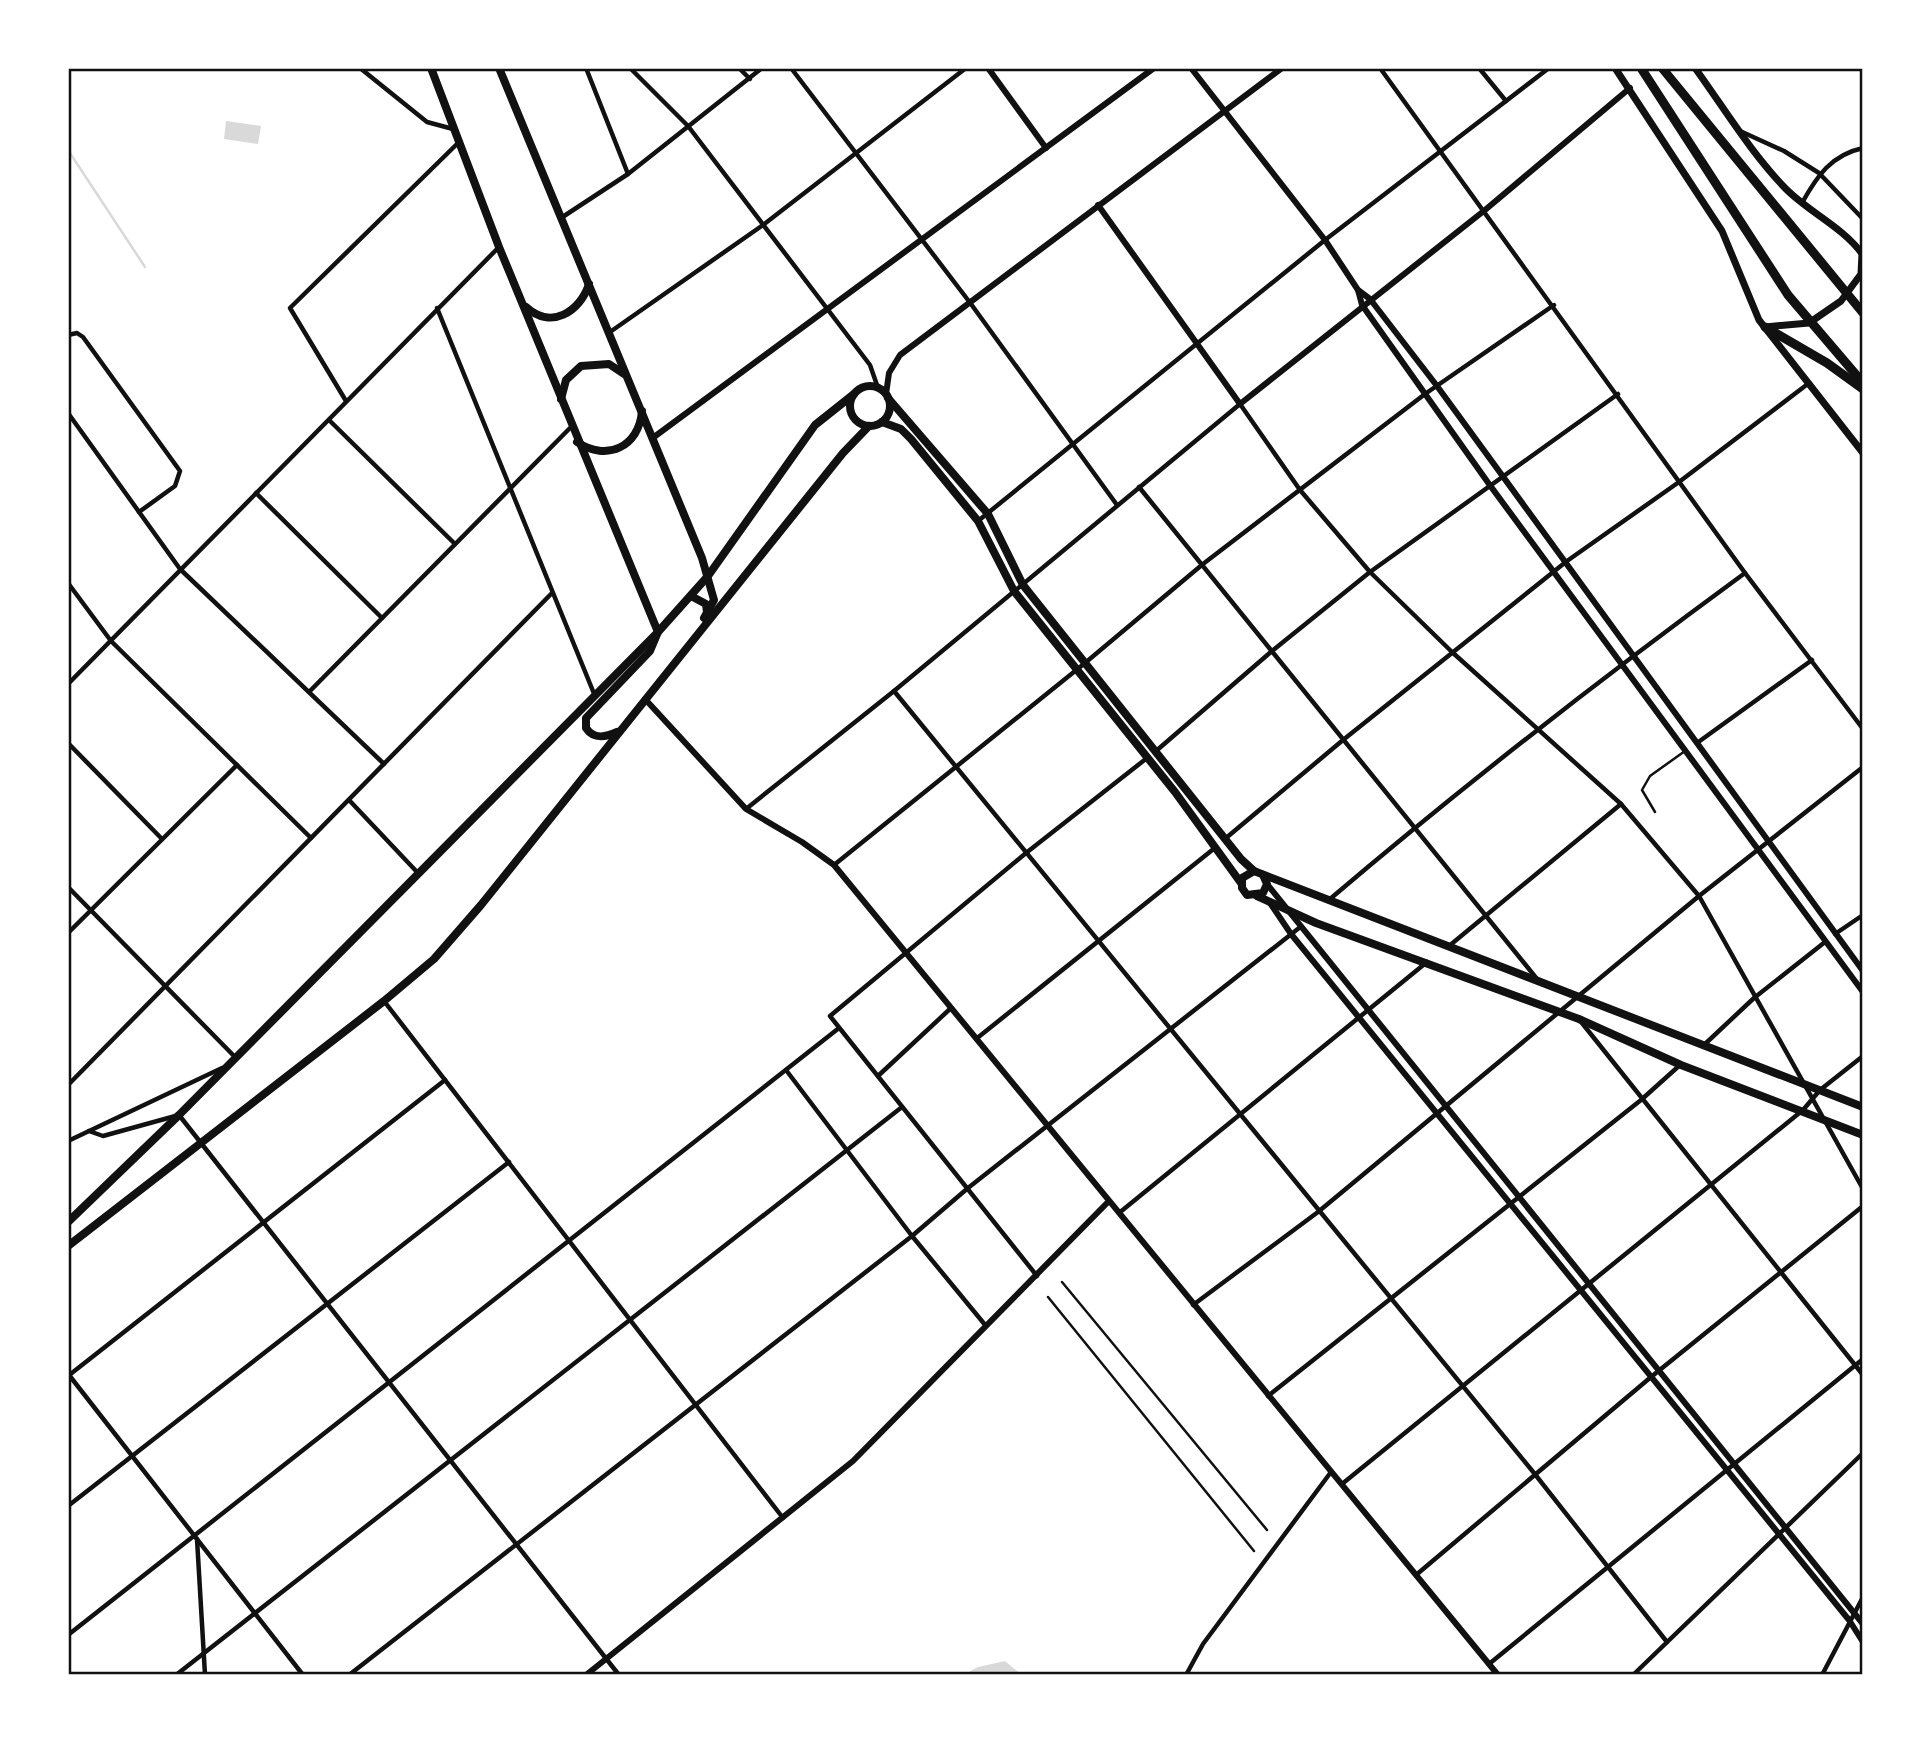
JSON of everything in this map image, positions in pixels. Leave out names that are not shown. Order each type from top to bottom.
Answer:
[{"type":"highway","points":[[1641,68],[1809,323],[1863,383]]},
{"type":"highway","points":[[1662,68],[1863,313]]},
{"type":"highway","points":[[1765,327],[1826,363],[1863,389]]},
{"type":"main road","points":[[431,68],[577,442],[658,632],[650,651],[585,722],[588,731],[597,737],[614,733],[622,727]]},
{"type":"main road","points":[[499,68],[654,437],[708,576],[713,600],[706,615],[678,651],[670,670]]},
{"type":"main road","points":[[1615,68],[1722,231],[1736,259],[1754,312],[1863,453]]},
{"type":"main road","points":[[1695,68],[1774,176],[1802,203],[1835,226],[1862,254],[1861,274],[1849,294],[1809,323],[1765,327]]},
{"type":"main road","points":[[522,304],[532,313],[547,318],[562,317],[580,304],[589,284]]},
{"type":"main road","points":[[561,399],[572,372],[590,363],[609,364],[629,379]]},
{"type":"main road","points":[[68,1222],[179,1115],[417,872],[658,632],[708,576],[815,425],[865,386],[878,388],[887,396],[988,514],[1023,584],[1225,839],[1267,884],[1263,893],[1256,896]]},
{"type":"main road","points":[[854,394],[850,413],[859,423],[869,426]]},
{"type":"main road","points":[[882,422],[890,408],[887,396]]},
{"type":"main road","points":[[577,442],[601,452],[626,445],[635,435],[642,410]]},
{"type":"main road","points":[[68,1246],[384,1001],[446,946],[843,453],[869,426],[882,422],[901,429],[911,439],[978,521],[1013,591],[1216,846],[1247,895],[1256,896],[1562,1012],[1681,1065],[1863,1135]]},
{"type":"main road","points":[[691,596],[706,604],[706,615]]},
{"type":"main road","points":[[1241,883],[1245,874],[1258,872],[1863,1107]]},
{"type":"street","points":[[360,68],[418,115],[435,125],[453,129]]},
{"type":"street","points":[[586,68],[628,174]]},
{"type":"street","points":[[630,68],[688,126],[870,365],[878,388]]},
{"type":"street","points":[[739,68],[750,79]]},
{"type":"street","points":[[561,218],[628,174],[762,68]]},
{"type":"street","points":[[791,68],[971,304],[1117,505]]},
{"type":"street","points":[[610,332],[763,225],[966,68]]},
{"type":"street","points":[[988,68],[1046,148]]},
{"type":"street","points":[[654,437],[1154,68]]},
{"type":"street","points":[[1191,68],[1325,240],[1358,290],[1362,305],[1489,484],[1863,992]]},
{"type":"street","points":[[887,396],[889,373],[900,355],[1282,68]]},
{"type":"street","points":[[1380,68],[1554,305],[1745,573],[1863,729]]},
{"type":"street","points":[[1479,68],[1506,101]]},
{"type":"street","points":[[978,521],[1325,240],[1549,68]]},
{"type":"street","points":[[746,809],[894,691],[1362,305],[1485,210],[1630,88]]},
{"type":"street","points":[[435,125],[447,113]]},
{"type":"street","points":[[1740,131],[1784,152],[1819,173],[1863,219]]},
{"type":"street","points":[[346,401],[290,308],[458,142]]},
{"type":"street","points":[[1802,203],[1819,173],[1848,151],[1863,148]]},
{"type":"street","points":[[1098,205],[1300,490],[1370,572],[1452,652],[1621,804],[1699,896],[1863,1189]]},
{"type":"street","points":[[68,684],[499,247]]},
{"type":"street","points":[[1358,290],[1370,299],[1567,561],[1863,971]]},
{"type":"street","points":[[834,865],[1085,663],[1203,564],[1425,394],[1554,305]]},
{"type":"street","points":[[437,308],[595,696]]},
{"type":"street","points":[[68,335],[77,333],[83,337],[180,471],[175,486],[139,512]]},
{"type":"street","points":[[1225,839],[1343,740],[1567,561],[1679,482],[1810,382]]},
{"type":"street","points":[[1156,752],[1272,651],[1370,572],[1489,484],[1618,394]]},
{"type":"street","points":[[68,413],[180,569],[384,764]]},
{"type":"street","points":[[329,420],[454,544]]},
{"type":"street","points":[[309,692],[571,427]]},
{"type":"street","points":[[1139,487],[1538,980]]},
{"type":"street","points":[[256,493],[382,618]]},
{"type":"street","points":[[1329,900],[1621,664],[1745,573]]},
{"type":"street","points":[[68,583],[111,641],[311,838]]},
{"type":"street","points":[[68,1085],[552,593]]},
{"type":"street","points":[[1696,743],[1812,660]]},
{"type":"street","points":[[894,691],[1534,1473],[1667,1642]]},
{"type":"street","points":[[645,699],[746,809],[803,842],[834,865],[1498,1675]]},
{"type":"street","points":[[68,743],[162,839]]},
{"type":"street","points":[[1037,1276],[830,1016],[1026,853],[1147,758]]},
{"type":"street","points":[[68,933],[237,765]]},
{"type":"street","points":[[1193,1305],[1318,1212],[1699,896],[1863,767]]},
{"type":"street","points":[[349,800],[417,872]]},
{"type":"street","points":[[1449,946],[1621,804]]},
{"type":"street","points":[[976,1039],[1216,846]]},
{"type":"street","points":[[1267,884],[1299,928],[1863,1624]]},
{"type":"street","points":[[68,887],[167,984],[235,1057]]},
{"type":"street","points":[[1269,902],[1291,934],[1360,1020],[1849,1620],[1863,1642]]},
{"type":"street","points":[[1835,934],[1863,915]]},
{"type":"street","points":[[349,1675],[912,1236],[968,1188],[1299,928]]},
{"type":"street","points":[[1704,1045],[1754,998],[1825,942]]},
{"type":"street","points":[[1119,1213],[1360,1020],[1428,961]]},
{"type":"street","points":[[384,1001],[783,1518]]},
{"type":"street","points":[[878,1076],[951,1008]]},
{"type":"street","points":[[1579,1019],[1863,1375]]},
{"type":"street","points":[[68,1634],[195,1537],[839,1028]]},
{"type":"street","points":[[1341,1485],[1579,1289],[1803,1110],[1811,1098],[1863,1056]]},
{"type":"street","points":[[1268,1396],[1641,1100],[1681,1065]]},
{"type":"street","points":[[68,1141],[226,1066]]},
{"type":"street","points":[[786,1070],[912,1236],[986,1326]]},
{"type":"street","points":[[303,1675],[68,1375],[445,1080]]},
{"type":"street","points":[[176,1675],[847,1152],[901,1107]]},
{"type":"street","points":[[89,1131],[103,1136],[179,1115],[203,1142],[619,1675]]},
{"type":"street","points":[[68,1506],[509,1162]]},
{"type":"street","points":[[586,1675],[853,1461],[1108,1202]]},
{"type":"street","points":[[1416,1575],[1534,1473],[1863,1206]]},
{"type":"street","points":[[1489,1664],[1863,1359]]},
{"type":"street","points":[[1633,1675],[1863,1453]]},
{"type":"street","points":[[1186,1675],[1203,1644],[1331,1472]]},
{"type":"street","points":[[195,1537],[205,1675]]},
{"type":"street","points":[[1822,1675],[1863,1597]]},
{"type":"lane","points":[[1655,812],[1642,790],[1650,776],[1685,751]]},
{"type":"lane","points":[[1062,1282],[1267,1530]]},
{"type":"lane","points":[[1048,1297],[1254,1552]]},
{"type":"shaded area","points":[[226,121],[261,126],[258,144],[224,139]]},
{"type":"shaded area","points":[[1005,1661],[1022,1675],[963,1675],[978,1667]]},
{"type":"waterway","points":[[68,150],[145,267]]}]
